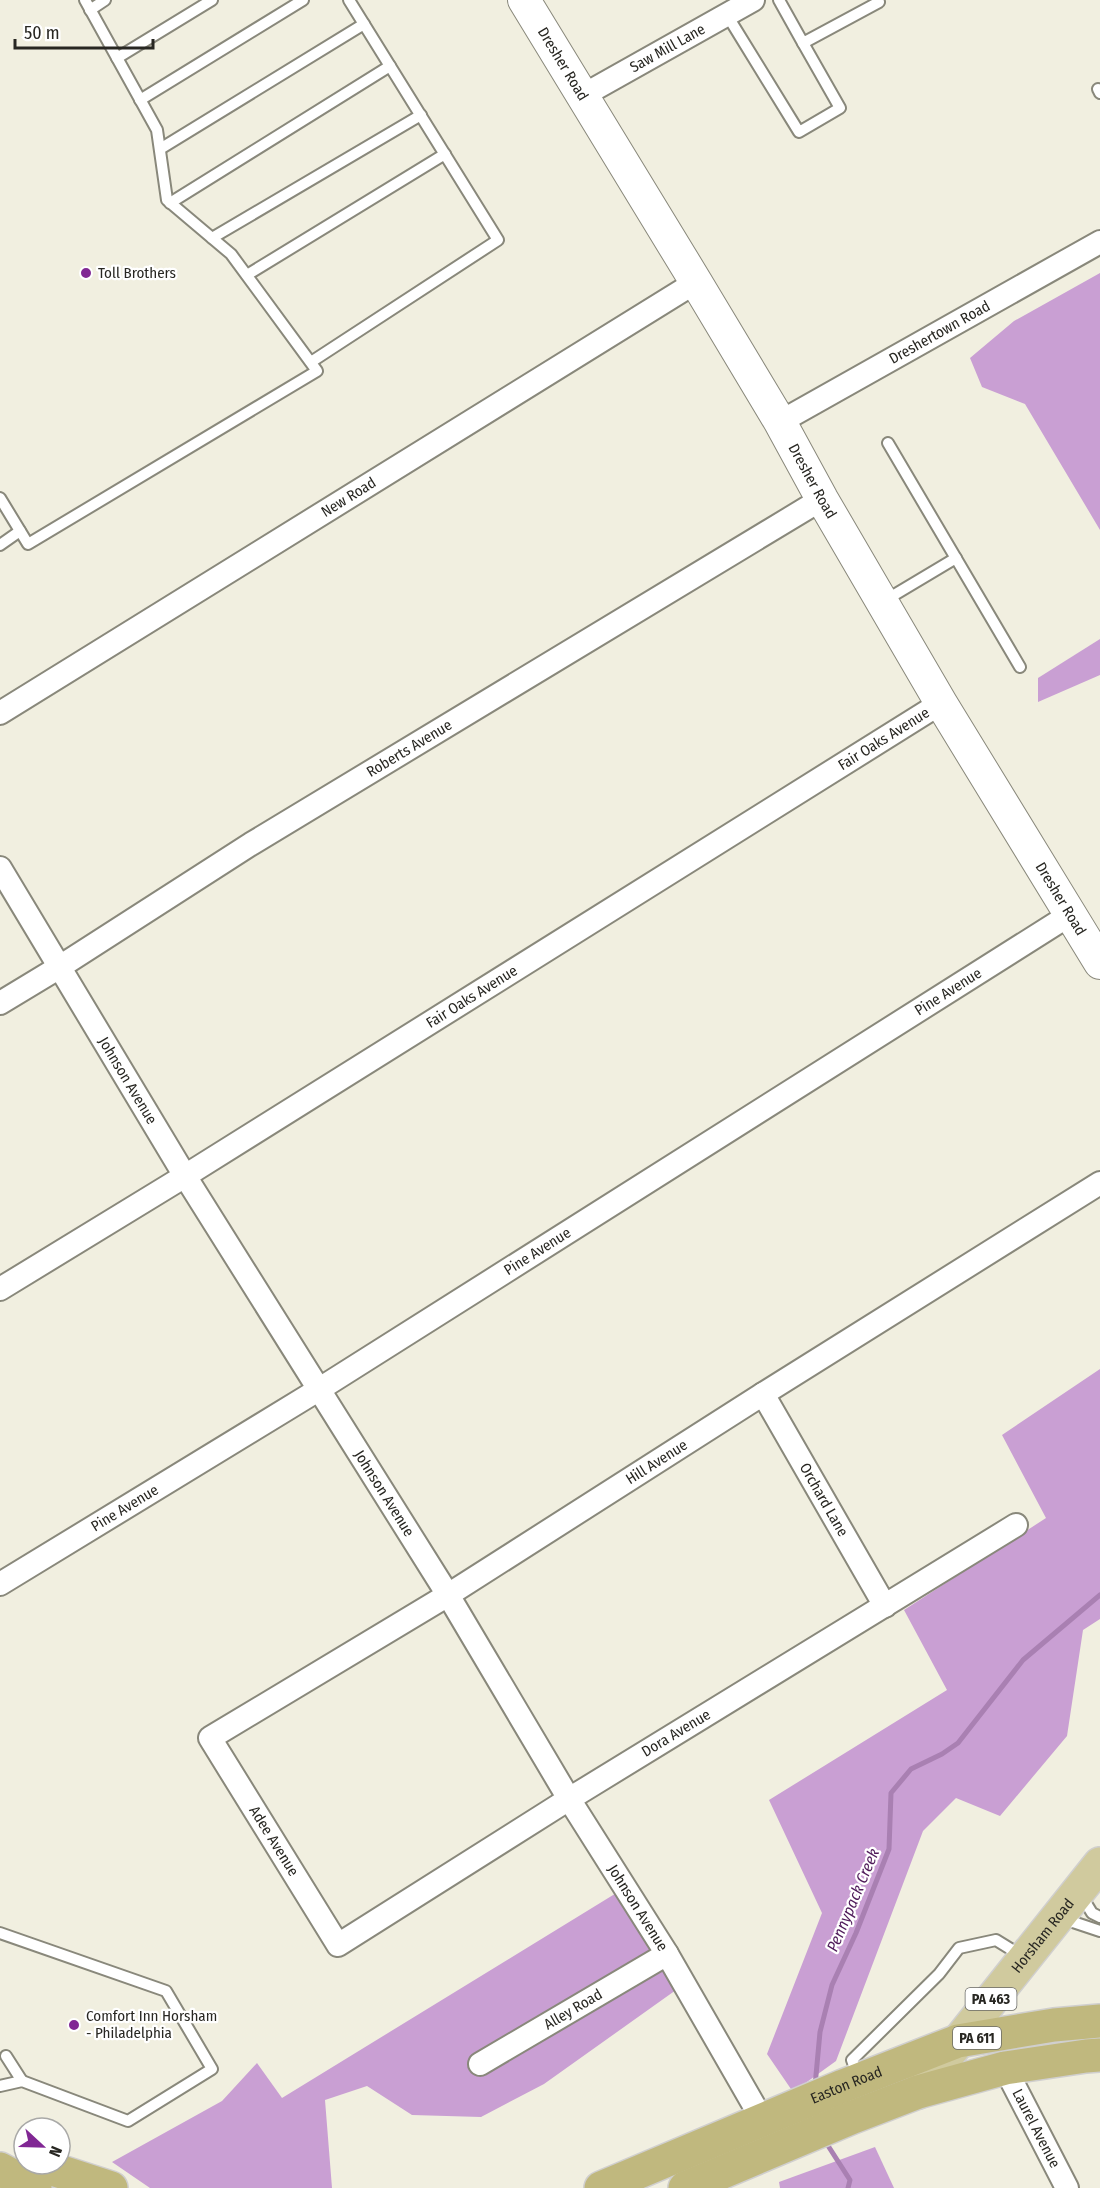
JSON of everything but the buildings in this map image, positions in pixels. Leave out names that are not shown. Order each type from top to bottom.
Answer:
[{"type":"highway","name":"Easton Road","points":[[601,2188],[851,2083],[958,2041],[1054,2025],[1100,2021]]},
{"type":"highway","name":"PA 611","points":[[685,2188],[719,2181],[777,2150],[918,2092],[1005,2068],[1100,2055]]},
{"type":"highway","points":[[0,2158],[12,2167]]},
{"type":"highway","points":[[23,2176],[111,2188]]},
{"type":"main road","name":"Dresher Road","points":[[524,0],[780,422],[822,499],[941,703],[1100,963]]},
{"type":"main road","name":"Horsham Road","points":[[918,2092],[1100,1864]]},
{"type":"street","name":"Saw Mill Lane","points":[[582,96],[753,0]]},
{"type":"street","name":"Dreshertown Road","points":[[780,422],[1100,242]]},
{"type":"street","name":"New Road","points":[[0,713],[696,282]]},
{"type":"street","name":"Roberts Avenue","points":[[0,1003],[251,844],[822,499]]},
{"type":"street","name":"Fair Oaks Avenue","points":[[0,1289],[185,1176],[941,703]]},
{"type":"street","name":"Johnson Avenue","points":[[0,868],[185,1176],[448,1595],[569,1799],[667,1954],[763,2121]]},
{"type":"street","name":"Pine Avenue","points":[[0,1584],[318,1390],[1071,914]]},
{"type":"street","name":"Hill Avenue","points":[[210,1738],[448,1595],[1100,1183]]},
{"type":"street","name":"Orchard Lane","points":[[763,1394],[885,1606]]},
{"type":"street","name":"Dora Avenue","points":[[338,1945],[569,1799],[1016,1525]]},
{"type":"street","name":"Adee Avenue","points":[[210,1738],[338,1945]]},
{"type":"street","name":"Alley Road","points":[[480,2064],[667,1954]]},
{"type":"street","name":"Laurel Avenue","points":[[1005,2068],[1067,2188]]},
{"type":"lane","points":[[0,498],[28,544],[317,371],[231,254],[167,200],[157,130],[88,5],[105,0]]},
{"type":"lane","points":[[117,58],[212,0]]},
{"type":"lane","points":[[140,100],[303,0]]},
{"type":"lane","points":[[311,362],[498,240],[349,0]]},
{"type":"lane","points":[[727,15],[799,132],[840,108],[779,0]]},
{"type":"lane","points":[[803,43],[879,2]]},
{"type":"lane","points":[[160,149],[364,24]]},
{"type":"lane","points":[[170,203],[390,66]]},
{"type":"lane","points":[[212,238],[421,114]]},
{"type":"lane","points":[[247,276],[445,154]]},
{"type":"lane","points":[[888,443],[1020,667]]},
{"type":"lane","points":[[0,544],[20,531]]},
{"type":"lane","points":[[882,602],[956,558]]},
{"type":"lane","points":[[1079,1891],[1092,1913],[1100,1917]]},
{"type":"lane","points":[[1058,1917],[1100,1931]]},
{"type":"lane","points":[[0,1933],[166,1991],[212,2069],[128,2121],[22,2081],[0,2086]]},
{"type":"lane","points":[[851,2083],[852,2060],[939,1974],[958,1947],[996,1940],[1024,1958]]},
{"type":"lane","points":[[6,2056],[22,2081]]},
{"type":"shaded area","points":[[1100,273],[1100,530],[1025,404],[982,387],[970,358],[1014,321]]},
{"type":"shaded area","points":[[1100,639],[1100,675],[1038,702],[1038,678]]},
{"type":"shaded area","points":[[1100,1369],[1100,1619],[1083,1630],[1067,1736],[1000,1816],[956,1798],[923,1831],[836,2061],[793,2092],[767,2054],[822,1913],[769,1800],[947,1690],[904,1610],[1046,1518],[1002,1435]]},
{"type":"shaded area","points":[[618,1892],[676,1990],[544,2084],[481,2117],[412,2115],[367,2086],[325,2100],[332,2188],[150,2188],[112,2162],[222,2101],[257,2063],[282,2098]]},
{"type":"shaded area","points":[[875,2147],[894,2188],[780,2188],[779,2182]]},
{"type":"waterway","name":"Pennypack Creek","points":[[815,2086],[820,2032],[832,1985],[856,1933],[889,1849],[891,1793],[911,1769],[942,1754],[958,1743],[1023,1660],[1100,1595]]},
{"type":"waterway","name":"Pennypack Creek","points":[[825,2141],[850,2180],[848,2188]]},
{"type":"place","name":"Toll Brothers","points":[[86,273]]},
{"type":"place","name":"Comfort Inn Horsham - Philadelphia","points":[[74,2025]]}]
